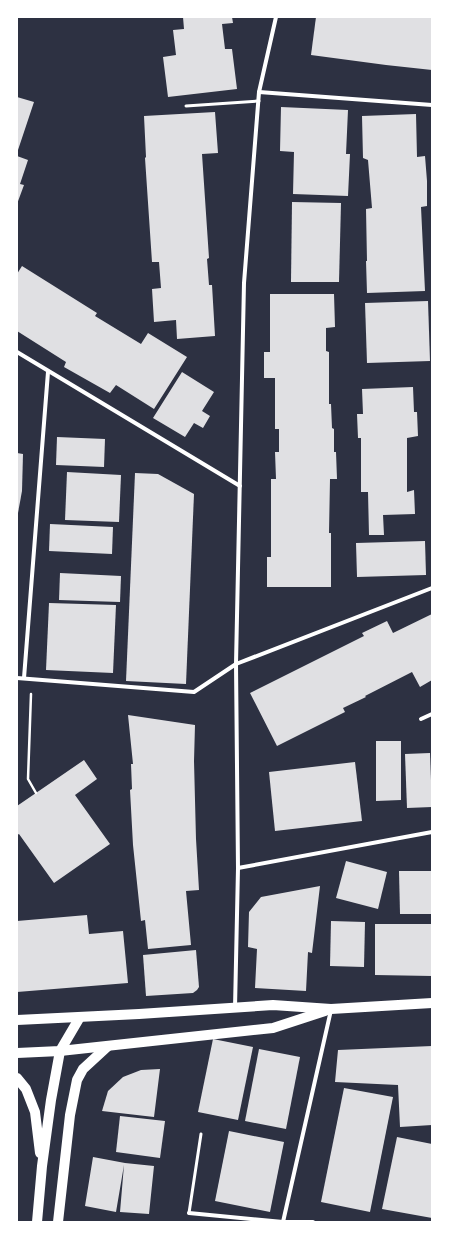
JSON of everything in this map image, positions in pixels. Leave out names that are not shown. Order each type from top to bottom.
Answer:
[{"type":"main road","points":[[17,1020],[273,1005],[331,1009],[432,1003]]},
{"type":"main road","points":[[17,1053],[60,1051],[273,1028],[331,1009]]},
{"type":"main road","points":[[37,1222],[42,1166],[60,1051],[80,1017]]},
{"type":"main road","points":[[58,1222],[70,1115],[77,1080],[83,1069],[108,1046]]},
{"type":"main road","points":[[17,1078],[26,1089],[35,1112],[42,1166]]},
{"type":"street","points":[[235,1008],[238,868],[236,664],[244,283],[259,92],[276,17]]},
{"type":"street","points":[[259,92],[432,105]]},
{"type":"street","points":[[17,352],[240,486]]},
{"type":"street","points":[[24,678],[48,372]]},
{"type":"street","points":[[17,678],[194,692],[236,664],[432,588]]},
{"type":"street","points":[[421,719],[432,714]]},
{"type":"street","points":[[238,868],[432,832]]},
{"type":"street","points":[[283,1222],[331,1009]]},
{"type":"street","points":[[189,1213],[283,1222],[313,1222]]},
{"type":"lane","points":[[186,106],[259,101]]},
{"type":"lane","points":[[189,1213],[201,1134]]},
{"type":"path","points":[[31,678],[28,779],[36,793]]},
{"type":"building","points":[[183,17],[232,17],[233,23],[222,24],[225,49],[232,49],[237,89],[168,97],[163,57],[176,55],[173,30],[184,29]]},
{"type":"building","points":[[316,17],[432,17],[432,70],[311,55]]},
{"type":"building","points":[[17,97],[34,102],[17,153]]},
{"type":"building","points":[[281,107],[348,110],[346,154],[350,154],[348,196],[293,194],[294,152],[280,151]]},
{"type":"building","points":[[215,112],[218,153],[202,154],[209,258],[207,259],[209,285],[212,285],[215,336],[177,339],[176,320],[154,322],[152,289],[161,288],[159,262],[152,262],[145,158],[144,116]]},
{"type":"building","points":[[416,114],[417,157],[425,156],[427,181],[427,206],[421,207],[425,291],[367,293],[366,209],[372,208],[368,160],[363,158],[362,116]]},
{"type":"building","points":[[17,156],[28,160],[20,184],[24,185],[17,204]]},
{"type":"building","points":[[292,202],[341,203],[339,282],[291,282]]},
{"type":"building","points":[[22,266],[97,313],[95,316],[141,344],[148,333],[187,357],[154,409],[116,385],[110,393],[64,367],[66,362],[17,331],[17,274]]},
{"type":"building","points":[[270,294],[334,294],[335,327],[326,328],[326,351],[329,352],[329,404],[331,404],[332,428],[334,429],[334,452],[336,452],[337,479],[330,479],[329,533],[331,533],[331,587],[267,587],[267,557],[271,557],[271,479],[276,479],[275,452],[279,452],[279,429],[275,429],[275,378],[264,378],[264,352],[270,352]]},
{"type":"building","points":[[428,301],[430,361],[367,363],[365,303]]},
{"type":"building","points":[[182,372],[214,392],[202,411],[210,416],[203,428],[194,423],[185,437],[153,418]]},
{"type":"building","points":[[413,387],[414,412],[417,412],[418,436],[407,438],[407,492],[414,490],[415,514],[383,515],[384,535],[369,535],[368,492],[361,492],[361,438],[358,438],[357,414],[363,414],[362,389]]},
{"type":"building","points":[[57,437],[105,439],[104,467],[56,465]]},
{"type":"building","points":[[17,453],[23,454],[22,491],[18,513]]},
{"type":"building","points":[[67,472],[121,475],[119,522],[65,520]]},
{"type":"building","points":[[135,473],[158,474],[194,494],[186,684],[126,681]]},
{"type":"building","points":[[50,524],[113,527],[112,554],[49,551]]},
{"type":"building","points":[[425,541],[426,575],[357,577],[356,543]]},
{"type":"building","points":[[60,573],[121,576],[120,602],[59,600]]},
{"type":"building","points":[[49,603],[116,605],[113,673],[46,670]]},
{"type":"building","points":[[432,614],[432,680],[420,687],[412,672],[343,708],[345,712],[277,746],[250,693],[364,636],[362,633],[387,621],[393,633]]},
{"type":"building","points":[[128,715],[195,725],[194,761],[199,890],[186,891],[191,945],[148,949],[145,920],[141,921],[133,845],[130,790],[132,789],[131,764],[133,764]]},
{"type":"building","points":[[376,741],[401,741],[401,800],[376,801]]},
{"type":"building","points":[[430,753],[432,807],[407,808],[405,754]]},
{"type":"building","points":[[84,760],[97,779],[75,795],[110,844],[54,883],[19,834],[17,835],[17,806]]},
{"type":"building","points":[[355,762],[362,821],[275,831],[269,772]]},
{"type":"building","points":[[346,861],[387,872],[378,909],[336,898]]},
{"type":"building","points":[[399,871],[432,871],[432,914],[400,914]]},
{"type":"building","points":[[320,886],[312,953],[308,952],[306,991],[255,988],[257,949],[248,947],[249,912],[261,897]]},
{"type":"building","points":[[87,915],[89,934],[123,931],[128,983],[17,992],[17,921]]},
{"type":"building","points":[[331,921],[365,922],[364,967],[330,966]]},
{"type":"building","points":[[375,924],[432,924],[432,976],[375,975]]},
{"type":"building","points":[[196,950],[199,987],[197,990],[193,993],[146,996],[143,955]]},
{"type":"building","points":[[213,1039],[253,1047],[238,1120],[198,1112]]},
{"type":"building","points":[[432,1046],[432,1125],[400,1127],[398,1085],[335,1082],[338,1050]]},
{"type":"building","points":[[259,1049],[300,1057],[286,1129],[245,1121]]},
{"type":"building","points":[[160,1069],[154,1117],[102,1111],[108,1091],[123,1077],[141,1070]]},
{"type":"building","points":[[344,1088],[393,1097],[370,1212],[321,1202]]},
{"type":"building","points":[[120,1116],[165,1121],[160,1158],[116,1152]]},
{"type":"building","points":[[229,1131],[284,1142],[270,1212],[215,1201]]},
{"type":"building","points":[[397,1137],[432,1144],[432,1218],[382,1209]]},
{"type":"building","points":[[93,1157],[125,1163],[154,1166],[149,1214],[120,1212],[124,1165],[116,1212],[85,1206]]}]
